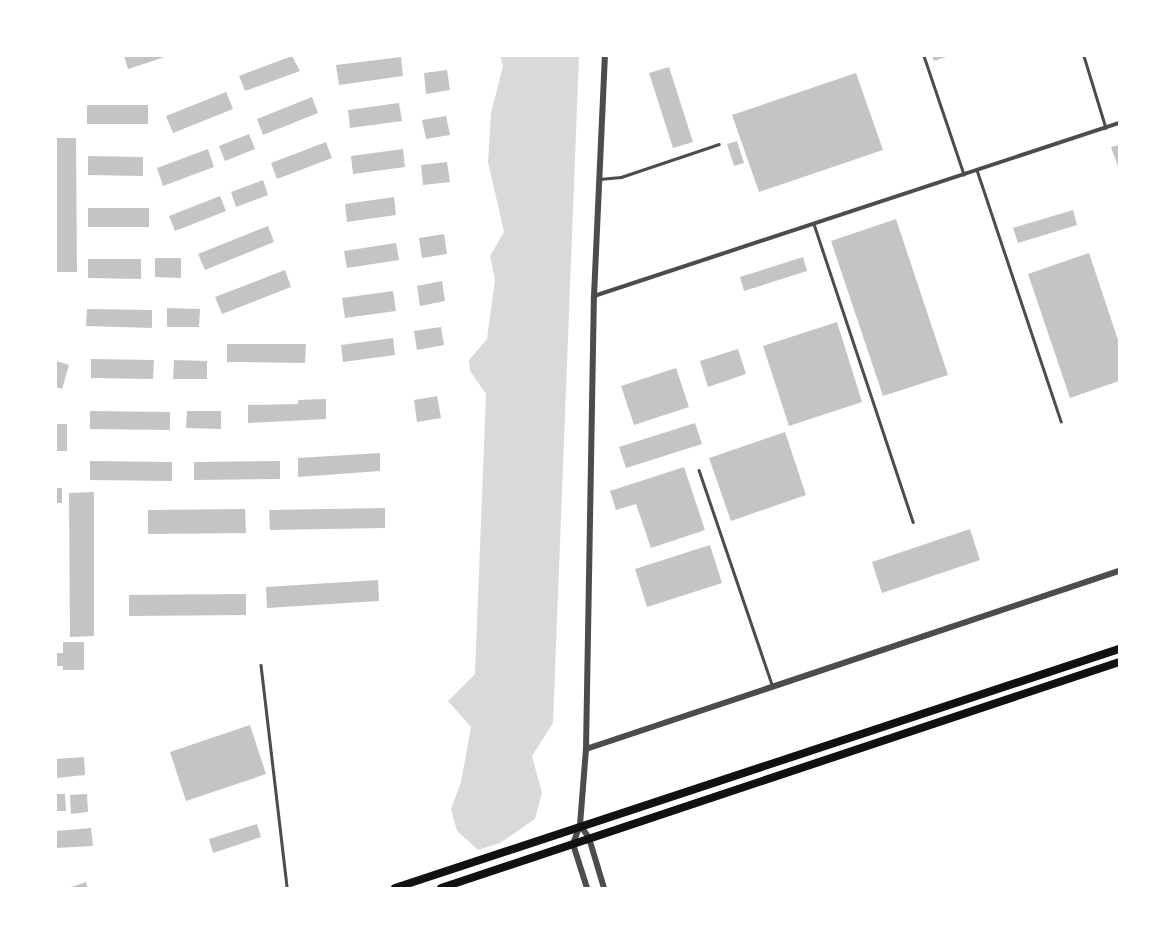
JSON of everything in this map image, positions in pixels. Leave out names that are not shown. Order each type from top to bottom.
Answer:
[{"type":"main road","points":[[395,888],[580,825],[1119,649]]},
{"type":"main road","points":[[441,888],[1119,662]]},
{"type":"street","points":[[587,888],[573,844],[580,825],[586,749],[594,296],[604,56]]},
{"type":"street","points":[[594,296],[1119,123]]},
{"type":"street","points":[[586,749],[1119,571]]},
{"type":"street","points":[[580,825],[589,838],[604,888]]},
{"type":"lane","points":[[924,56],[964,174]]},
{"type":"lane","points":[[1084,56],[1106,128]]},
{"type":"lane","points":[[599,179],[621,177],[719,144]]},
{"type":"lane","points":[[977,170],[1060,420]]},
{"type":"lane","points":[[814,224],[913,522]]},
{"type":"lane","points":[[699,470],[773,687]]},
{"type":"lane","points":[[261,665],[287,888]]},
{"type":"shaded area","points":[[500,56],[579,56],[553,723],[532,756],[542,793],[535,819],[500,843],[478,850],[457,831],[451,809],[461,782],[471,727],[448,701],[475,674],[486,394],[470,371],[469,360],[487,339],[495,280],[490,256],[504,232],[488,162],[491,113],[503,66]]},
{"type":"building","points":[[124,56],[168,56],[128,69]]},
{"type":"building","points":[[292,56],[300,71],[245,91],[239,76]]},
{"type":"building","points":[[932,56],[949,56],[934,61]]},
{"type":"building","points":[[401,57],[403,76],[339,85],[336,65]]},
{"type":"building","points":[[669,67],[693,142],[673,148],[649,73]]},
{"type":"building","points":[[447,70],[450,90],[426,94],[424,73]]},
{"type":"building","points":[[856,73],[883,150],[759,192],[732,115]]},
{"type":"building","points":[[226,92],[233,109],[173,133],[166,116]]},
{"type":"building","points":[[312,97],[318,113],[263,135],[257,119]]},
{"type":"building","points":[[399,103],[402,121],[350,128],[348,110]]},
{"type":"building","points":[[87,105],[148,105],[148,124],[87,124]]},
{"type":"building","points":[[446,116],[450,135],[426,139],[422,120]]},
{"type":"building","points":[[249,134],[255,149],[225,161],[219,146]]},
{"type":"building","points":[[56,138],[76,138],[77,272],[56,272]]},
{"type":"building","points":[[737,141],[744,163],[734,166],[727,144]]},
{"type":"building","points":[[326,142],[332,158],[277,179],[271,163]]},
{"type":"building","points":[[1119,145],[1119,169],[1111,147]]},
{"type":"building","points":[[208,149],[214,167],[163,186],[157,168]]},
{"type":"building","points":[[403,149],[405,167],[353,174],[351,156]]},
{"type":"building","points":[[88,156],[143,157],[143,176],[88,175]]},
{"type":"building","points":[[447,162],[450,182],[423,185],[421,165]]},
{"type":"building","points":[[263,180],[268,195],[236,207],[231,192]]},
{"type":"building","points":[[220,196],[226,211],[175,231],[169,216]]},
{"type":"building","points":[[394,197],[396,215],[347,222],[345,204]]},
{"type":"building","points":[[88,208],[149,208],[149,227],[88,227]]},
{"type":"building","points":[[1073,210],[1077,225],[1018,243],[1013,228]]},
{"type":"building","points":[[896,219],[948,375],[883,396],[831,241]]},
{"type":"building","points":[[268,226],[274,242],[205,270],[198,254]]},
{"type":"building","points":[[444,234],[447,254],[422,258],[419,238]]},
{"type":"building","points":[[396,243],[399,260],[347,268],[344,251]]},
{"type":"building","points":[[1089,253],[1119,343],[1119,381],[1070,398],[1028,274]]},
{"type":"building","points":[[803,257],[807,271],[744,291],[740,277]]},
{"type":"building","points":[[155,258],[181,258],[181,278],[155,277]]},
{"type":"building","points":[[88,259],[141,259],[141,279],[88,278]]},
{"type":"building","points":[[285,270],[291,287],[222,314],[215,297]]},
{"type":"building","points":[[442,281],[445,301],[420,306],[417,286]]},
{"type":"building","points":[[393,291],[396,311],[345,318],[342,298]]},
{"type":"building","points":[[167,308],[200,309],[199,327],[167,327]]},
{"type":"building","points":[[87,309],[152,310],[152,328],[86,326]]},
{"type":"building","points":[[837,322],[862,402],[789,426],[763,346]]},
{"type":"building","points":[[441,327],[444,345],[417,350],[414,331]]},
{"type":"building","points":[[393,338],[395,355],[343,362],[341,345]]},
{"type":"building","points":[[227,344],[306,344],[305,363],[227,362]]},
{"type":"building","points":[[738,349],[746,374],[708,387],[700,361]]},
{"type":"building","points":[[91,359],[154,360],[153,379],[91,378]]},
{"type":"building","points":[[174,360],[207,361],[207,379],[173,379]]},
{"type":"building","points":[[56,361],[69,365],[62,389],[56,387]]},
{"type":"building","points":[[676,368],[689,407],[634,425],[621,386]]},
{"type":"building","points":[[437,396],[441,418],[417,422],[414,400]]},
{"type":"building","points":[[326,399],[326,419],[248,423],[248,405],[298,404],[298,400]]},
{"type":"building","points":[[90,411],[170,412],[170,430],[90,429]]},
{"type":"building","points":[[187,411],[221,411],[221,429],[186,428]]},
{"type":"building","points":[[695,423],[702,444],[626,468],[619,447]]},
{"type":"building","points":[[56,424],[67,424],[67,451],[56,451]]},
{"type":"building","points":[[785,432],[806,495],[731,521],[709,458]]},
{"type":"building","points":[[380,453],[380,471],[298,477],[298,458]]},
{"type":"building","points":[[90,461],[172,462],[172,481],[90,480]]},
{"type":"building","points":[[280,461],[280,479],[194,480],[194,462]]},
{"type":"building","points":[[684,467],[705,530],[651,548],[636,504],[616,510],[610,491]]},
{"type":"building","points":[[56,488],[62,488],[62,503],[56,503]]},
{"type":"building","points":[[94,492],[94,636],[70,637],[69,493]]},
{"type":"building","points":[[385,508],[385,528],[270,530],[269,510]]},
{"type":"building","points":[[245,509],[246,533],[148,534],[148,510]]},
{"type":"building","points":[[970,529],[980,560],[882,593],[872,562]]},
{"type":"building","points":[[710,545],[722,583],[647,607],[635,569]]},
{"type":"building","points":[[378,580],[379,601],[267,608],[266,587]]},
{"type":"building","points":[[246,594],[246,615],[129,616],[129,595]]},
{"type":"building","points":[[63,642],[84,642],[84,670],[63,670],[63,666],[56,666],[56,653],[63,653]]},
{"type":"building","points":[[250,725],[266,774],[186,801],[170,752]]},
{"type":"building","points":[[84,757],[85,775],[56,778],[56,759]]},
{"type":"building","points":[[56,794],[65,794],[66,811],[56,811]]},
{"type":"building","points":[[87,794],[88,812],[71,814],[70,795]]},
{"type":"building","points":[[257,824],[261,837],[213,853],[209,839]]},
{"type":"building","points":[[91,828],[93,846],[56,848],[56,831]]},
{"type":"building","points":[[86,882],[88,888],[68,888]]}]
